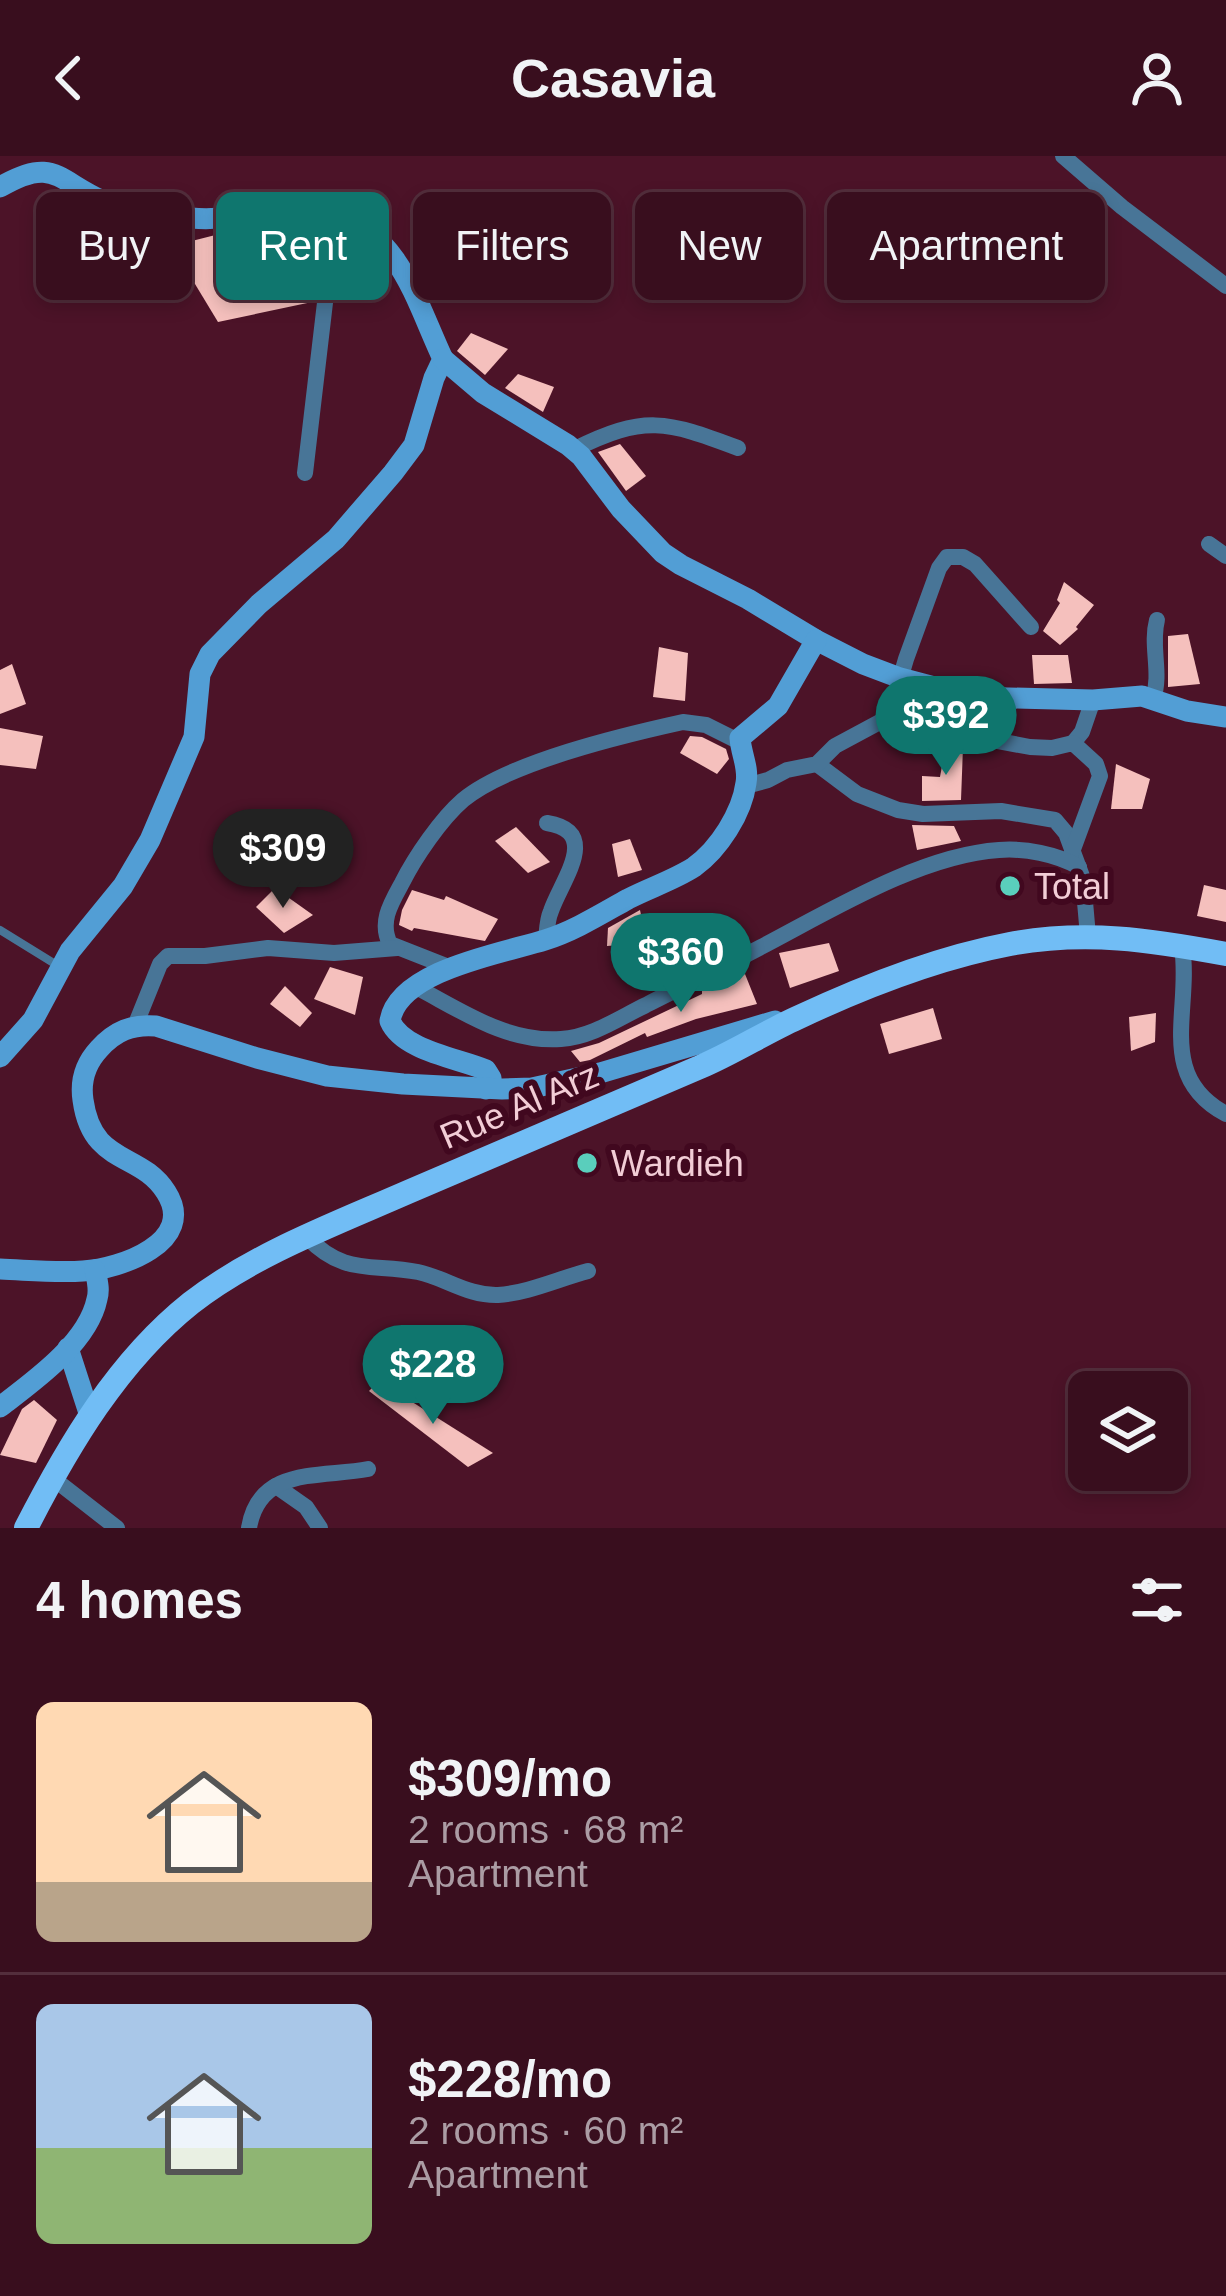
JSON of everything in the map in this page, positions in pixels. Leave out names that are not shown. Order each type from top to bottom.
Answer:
[{"type":"main road","name":"Rue Al Arz","points":[[26,1528],[90,1416],[160,1330],[195,1300],[274,1252],[705,1065],[887,978],[1007,945],[1064,936],[1226,955]]},
{"type":"street","points":[[1063,156],[1226,286]]},
{"type":"street","points":[[0,188],[31,165],[54,166],[100,199],[183,218],[216,218]]},
{"type":"street","points":[[389,250],[400,263],[443,359],[483,393],[573,450],[621,509],[681,566],[844,656],[900,678],[993,699],[1128,696],[1226,716]]},
{"type":"street","points":[[304,473],[325,300]]},
{"type":"street","points":[[0,1058],[33,1020],[70,951],[123,886],[162,814],[194,737],[200,674],[210,654],[259,604],[336,539],[393,472],[414,445],[443,359]]},
{"type":"street","points":[[573,450],[619,429],[643,425],[667,425],[738,448]]},
{"type":"street","points":[[1209,544],[1226,556]]},
{"type":"street","points":[[746,786],[817,764],[835,746],[890,717],[946,557],[963,557],[975,564],[1031,627]]},
{"type":"street","points":[[1153,699],[1158,686],[1157,620]]},
{"type":"street","points":[[451,968],[397,948],[385,932],[389,909],[405,877],[452,810],[469,795],[538,762],[683,722],[740,738],[778,706],[816,640]]},
{"type":"street","points":[[890,717],[896,722],[1052,748],[1072,743],[1082,732],[1093,700]]},
{"type":"street","points":[[487,1089],[491,1078],[487,1070],[402,1039],[391,1027],[395,1004],[451,968],[546,940],[698,864],[736,815],[746,786],[748,768],[740,738]]},
{"type":"street","points":[[1072,743],[1096,764],[1100,776],[1076,859]]},
{"type":"street","points":[[817,764],[856,794],[898,811],[1001,811],[1048,818],[1061,826],[1086,891],[1088,936]]},
{"type":"street","points":[[546,940],[551,911],[575,851],[570,833],[547,824]]},
{"type":"street","points":[[416,988],[518,1036],[578,1037],[886,883],[957,857],[1014,850],[1076,859]]},
{"type":"street","points":[[1181,947],[1186,971],[1180,1019],[1183,1063],[1198,1094],[1226,1114]]},
{"type":"street","points":[[135,1026],[160,964],[168,956],[268,948],[334,953],[397,948]]},
{"type":"street","points":[[0,1269],[95,1270],[118,1265],[165,1238],[173,1222],[165,1189],[110,1151],[92,1132],[82,1093],[88,1063],[113,1034],[135,1026],[156,1026],[327,1076],[487,1089],[532,1088],[600,1073],[796,1018]]},
{"type":"street","points":[[307,1237],[325,1255],[342,1263],[418,1272],[476,1293],[514,1292],[587,1271]]},
{"type":"street","points":[[0,1407],[68,1348],[96,1305],[95,1270]]},
{"type":"street","points":[[68,1348],[90,1416]]},
{"type":"street","points":[[249,1528],[255,1506],[291,1478],[368,1469]]},
{"type":"street","points":[[54,1479],[117,1528]]},
{"type":"street","points":[[276,1486],[305,1507],[320,1528]]},
{"type":"lane","points":[[0,930],[62,968]]},
{"type":"building","points":[[216,235],[216,300],[312,302],[218,322],[192,279],[192,241]]},
{"type":"building","points":[[471,333],[508,349],[485,375],[457,351]]},
{"type":"building","points":[[518,374],[554,387],[543,412],[505,388]]},
{"type":"building","points":[[620,444],[646,476],[626,491],[598,452]]},
{"type":"building","points":[[1064,582],[1094,605],[1060,645],[1043,631],[1060,603]]},
{"type":"building","points":[[1188,634],[1200,684],[1168,687],[1168,636]]},
{"type":"building","points":[[659,647],[688,653],[685,701],[653,697]]},
{"type":"building","points":[[1032,655],[1068,655],[1072,683],[1034,684]]},
{"type":"building","points":[[12,664],[26,704],[0,714],[0,670]]},
{"type":"building","points":[[0,728],[43,736],[36,769],[0,765]]},
{"type":"building","points":[[690,736],[726,749],[729,759],[717,774],[680,753]]},
{"type":"building","points":[[946,744],[963,747],[961,800],[922,801],[922,776],[940,777]]},
{"type":"building","points":[[1116,764],[1150,779],[1142,809],[1111,809]]},
{"type":"building","points":[[912,825],[954,826],[961,841],[917,850]]},
{"type":"building","points":[[516,827],[550,862],[528,873],[495,841]]},
{"type":"building","points":[[630,839],[642,870],[618,877],[612,844]]},
{"type":"building","points":[[1204,885],[1226,890],[1226,922],[1197,916]]},
{"type":"building","points":[[275,888],[313,915],[284,933],[256,907]]},
{"type":"building","points":[[412,890],[444,900],[446,896],[498,919],[485,941],[412,931],[399,925]]},
{"type":"building","points":[[640,910],[647,943],[607,946],[608,928]]},
{"type":"building","points":[[829,943],[839,971],[790,988],[779,953]]},
{"type":"building","points":[[330,967],[363,977],[355,1015],[314,999]]},
{"type":"building","points":[[745,974],[757,1004],[647,1037],[645,1033],[590,1060],[580,1062],[571,1051],[599,1043]]},
{"type":"building","points":[[285,986],[312,1013],[300,1027],[270,1004]]},
{"type":"building","points":[[933,1008],[942,1039],[889,1054],[880,1024]]},
{"type":"building","points":[[1156,1013],[1155,1042],[1131,1051],[1129,1017]]},
{"type":"building","points":[[379,1381],[493,1453],[468,1467],[369,1391]]},
{"type":"building","points":[[34,1400],[57,1420],[36,1463],[0,1455],[22,1409]]},
{"type":"place","name":"Total","points":[[1010,886]]},
{"type":"place","name":"Wardieh","points":[[587,1163]]}]
